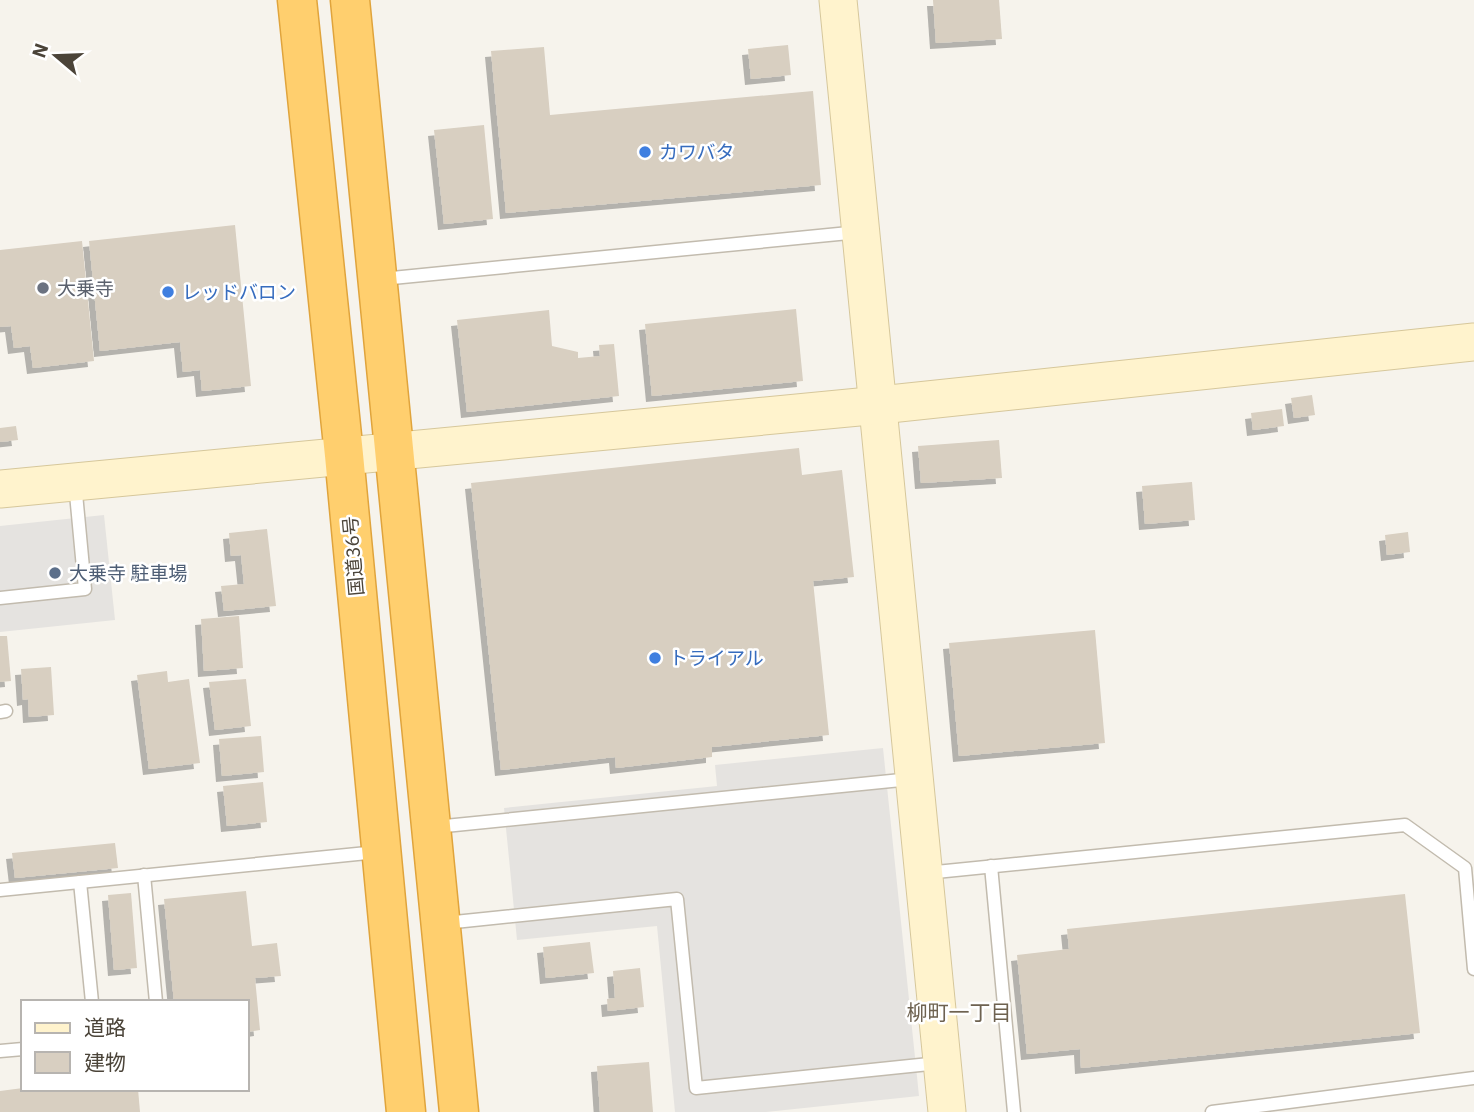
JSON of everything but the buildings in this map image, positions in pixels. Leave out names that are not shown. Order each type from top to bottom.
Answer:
[{"type":"highway","name":"国道36号","points":[[297,0],[344,455],[406,1112]]},
{"type":"highway","points":[[351,0],[459,1112]]},
{"type":"street","points":[[838,0],[880,405],[947,1112]]},
{"type":"street","points":[[0,489],[880,405],[1474,342]]},
{"type":"lane","points":[[378,279],[862,232]]},
{"type":"lane","points":[[0,598],[85,589],[75,483]]},
{"type":"lane","points":[[432,827],[915,778]]},
{"type":"lane","points":[[924,873],[1405,825],[1465,868],[1474,969]]},
{"type":"lane","points":[[0,890],[381,852]]},
{"type":"lane","points":[[991,866],[1014,1112]]},
{"type":"lane","points":[[144,875],[156,1000]]},
{"type":"lane","points":[[80,882],[92,1000]]},
{"type":"lane","points":[[442,924],[677,899],[696,1088],[943,1062]]},
{"type":"lane","points":[[0,1051],[21,1049]]},
{"type":"lane","points":[[1212,1112],[1474,1078]]},
{"type":"shaded area","name":"大乗寺 駐車場","points":[[104,515],[115,620],[0,632],[0,526]]},
{"type":"shaded area","points":[[883,748],[919,1096],[766,1112],[675,1112],[657,926],[517,940],[504,808],[717,786],[715,765]]},
{"type":"place","name":"カワバタ","points":[[645,152]]},
{"type":"place","name":"大乗寺","points":[[43,288]]},
{"type":"place","name":"レッドバロン","points":[[168,292]]},
{"type":"place","name":"大乗寺 駐車場","points":[[55,573]]},
{"type":"place","name":"トライアル","points":[[655,658]]},
{"type":"district","name":"柳町一丁目","points":[[959,1012]]}]
